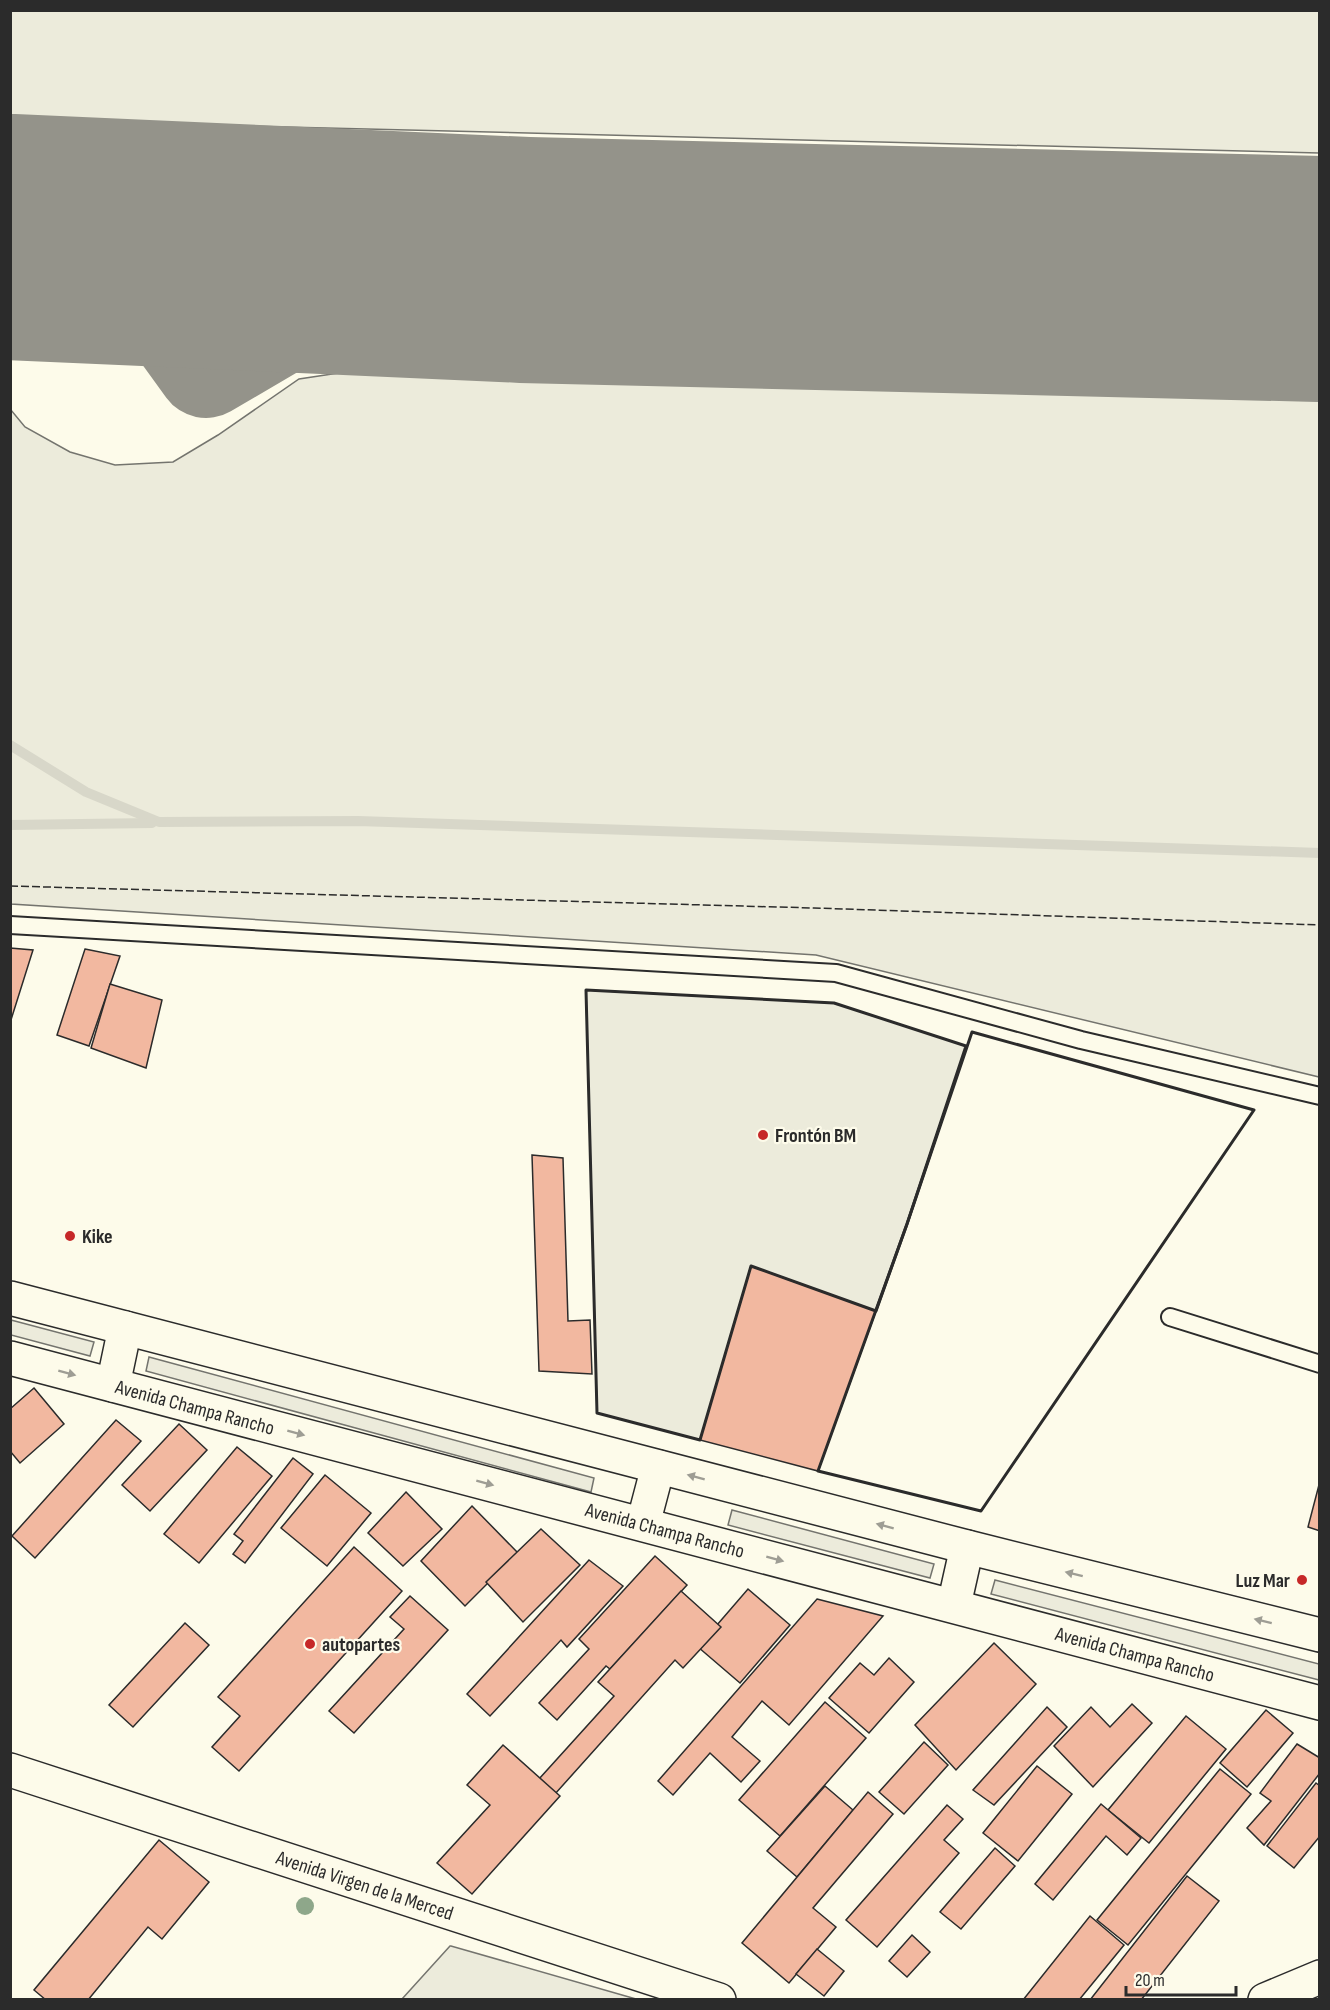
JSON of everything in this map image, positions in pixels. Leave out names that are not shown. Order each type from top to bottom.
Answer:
[{"type":"main road","points":[[10,1298],[967,1547],[1320,1635]]},
{"type":"main road","points":[[113,1385],[125,1328]]},
{"type":"main road","name":"Avenida Champa Rancho","points":[[10,1358],[1320,1703]]},
{"type":"main road","points":[[643,1524],[658,1467]]},
{"type":"main road","points":[[954,1605],[967,1547]]},
{"type":"main road","name":"Avenida Virgen de la Merced","points":[[10,1770],[719,2000]]},
{"type":"main road","points":[[1265,2000],[1320,1977]]},
{"type":"lane","points":[[10,925],[836,973],[1081,1040],[1320,1096]]},
{"type":"lane","points":[[1170,1317],[1320,1365]]},
{"type":"shaded area","points":[[11,10],[1319,11],[1319,153],[11,120]]},
{"type":"shaded area","points":[[352,371],[1319,395],[1319,1077],[816,955],[11,904],[11,410],[25,427],[70,452],[115,465],[173,462],[218,435],[299,379]]},
{"type":"shaded area","name":"Frontón BM","points":[[586,990],[834,1003],[966,1046],[876,1311],[700,1440],[597,1413]]},
{"type":"shaded area","points":[[11,1320],[94,1342],[90,1356],[11,1335]]},
{"type":"shaded area","points":[[149,1357],[594,1478],[591,1492],[146,1371]]},
{"type":"shaded area","points":[[732,1510],[934,1564],[930,1578],[728,1525]]},
{"type":"shaded area","points":[[995,1580],[1319,1664],[1319,1680],[991,1594]]},
{"type":"shaded area","points":[[451,1946],[636,1999],[402,1999]]},
{"type":"building","points":[[10,948],[33,950],[10,1023]]},
{"type":"building","points":[[85,949],[120,956],[89,1046],[57,1035]]},
{"type":"building","points":[[110,984],[162,1000],[146,1068],[91,1048]]},
{"type":"building","points":[[532,1155],[563,1158],[568,1321],[590,1320],[592,1374],[539,1371]]},
{"type":"building","points":[[751,1266],[876,1311],[818,1471],[700,1440]]},
{"type":"building","points":[[34,1388],[64,1424],[20,1463],[10,1451],[10,1409]]},
{"type":"building","points":[[116,1420],[141,1441],[35,1558],[12,1536]]},
{"type":"building","points":[[179,1424],[207,1450],[150,1511],[122,1485]]},
{"type":"building","points":[[237,1447],[272,1476],[199,1563],[164,1534]]},
{"type":"building","points":[[293,1458],[313,1474],[245,1563],[233,1554],[243,1541],[234,1534]]},
{"type":"building","points":[[325,1475],[371,1513],[327,1566],[281,1528]]},
{"type":"building","points":[[1320,1481],[1320,1531],[1308,1527]]},
{"type":"building","points":[[406,1492],[442,1529],[403,1566],[368,1533]]},
{"type":"building","points":[[472,1506],[518,1553],[465,1606],[421,1561]]},
{"type":"building","points":[[541,1529],[580,1565],[523,1622],[486,1582]]},
{"type":"building","name":"autopartes","points":[[354,1547],[402,1591],[239,1771],[212,1747],[240,1716],[218,1697]]},
{"type":"building","points":[[655,1556],[687,1585],[610,1669],[606,1666],[557,1720],[539,1703],[589,1649],[579,1639]]},
{"type":"building","points":[[589,1560],[623,1586],[567,1647],[561,1640],[490,1716],[467,1694]]},
{"type":"building","points":[[748,1589],[790,1625],[740,1683],[698,1647]]},
{"type":"building","points":[[681,1591],[721,1627],[683,1668],[675,1660],[555,1794],[539,1779],[614,1696],[598,1682]]},
{"type":"building","points":[[410,1596],[448,1630],[354,1733],[329,1711],[404,1629],[390,1617]]},
{"type":"building","points":[[817,1599],[883,1616],[789,1725],[762,1701],[732,1737],[760,1761],[741,1782],[710,1753],[673,1795],[658,1781]]},
{"type":"building","points":[[185,1623],[209,1645],[133,1727],[109,1705]]},
{"type":"building","points":[[994,1643],[1036,1684],[956,1770],[915,1725]]},
{"type":"building","points":[[889,1658],[914,1682],[869,1733],[829,1698],[860,1663],[874,1675]]},
{"type":"building","points":[[825,1702],[866,1738],[780,1836],[739,1800]]},
{"type":"building","points":[[1132,1704],[1152,1723],[1093,1787],[1054,1746],[1091,1707],[1110,1727]]},
{"type":"building","points":[[1047,1707],[1067,1727],[994,1805],[973,1790]]},
{"type":"building","points":[[1266,1710],[1293,1733],[1247,1787],[1220,1763]]},
{"type":"building","points":[[1186,1716],[1226,1749],[1149,1843],[1108,1810]]},
{"type":"building","points":[[924,1742],[948,1765],[904,1814],[879,1792]]},
{"type":"building","points":[[1297,1744],[1320,1758],[1320,1773],[1264,1845],[1247,1828],[1271,1801],[1260,1793]]},
{"type":"building","points":[[503,1745],[560,1796],[472,1894],[437,1863],[490,1805],[467,1785]]},
{"type":"building","points":[[1037,1766],[1072,1794],[1018,1861],[983,1833]]},
{"type":"building","points":[[1220,1769],[1251,1794],[1128,1945],[1097,1920]]},
{"type":"building","points":[[1316,1783],[1320,1786],[1320,1836],[1294,1868],[1267,1846]]},
{"type":"building","points":[[825,1786],[853,1810],[797,1877],[767,1851]]},
{"type":"building","points":[[868,1792],[893,1814],[813,1908],[836,1927],[789,1983],[742,1943]]},
{"type":"building","points":[[1101,1804],[1141,1838],[1127,1855],[1106,1836],[1053,1900],[1035,1884]]},
{"type":"building","points":[[947,1805],[963,1819],[944,1840],[959,1853],[877,1947],[846,1920]]},
{"type":"building","points":[[159,1840],[209,1882],[162,1939],[148,1927],[88,2000],[46,2000],[34,1990]]},
{"type":"building","points":[[995,1848],[1015,1866],[961,1929],[940,1912]]},
{"type":"building","points":[[1187,1876],[1219,1901],[1141,2000],[1090,2000]]},
{"type":"building","points":[[1090,1916],[1124,1945],[1079,2000],[1023,2000]]},
{"type":"building","points":[[912,1935],[930,1952],[907,1977],[889,1961]]},
{"type":"building","points":[[817,1949],[844,1971],[824,1996],[796,1974]]},
{"type":"waterway","points":[[10,745],[86,792],[159,822],[358,821],[1320,853]]},
{"type":"waterway","points":[[10,825],[152,823]]},
{"type":"taxiway","points":[[172,322],[206,369],[378,268],[459,257]]},
{"type":"runway","points":[[10,237],[525,260],[1320,279]]},
{"type":"fence","points":[[10,886],[814,908],[1320,925]]},
{"type":"wall","points":[[586,990],[834,1003],[966,1046],[876,1311],[751,1266],[700,1440],[597,1413],[586,990]]},
{"type":"wall","points":[[972,1032],[1254,1110],[981,1511],[818,1471],[907,1224],[972,1032]]},
{"type":"place","name":"Frontón BM","points":[[763,1135]]},
{"type":"place","name":"Kike","points":[[70,1236]]},
{"type":"place","name":"Luz Mar","points":[[1302,1580]]},
{"type":"place","name":"autopartes","points":[[310,1644]]}]
